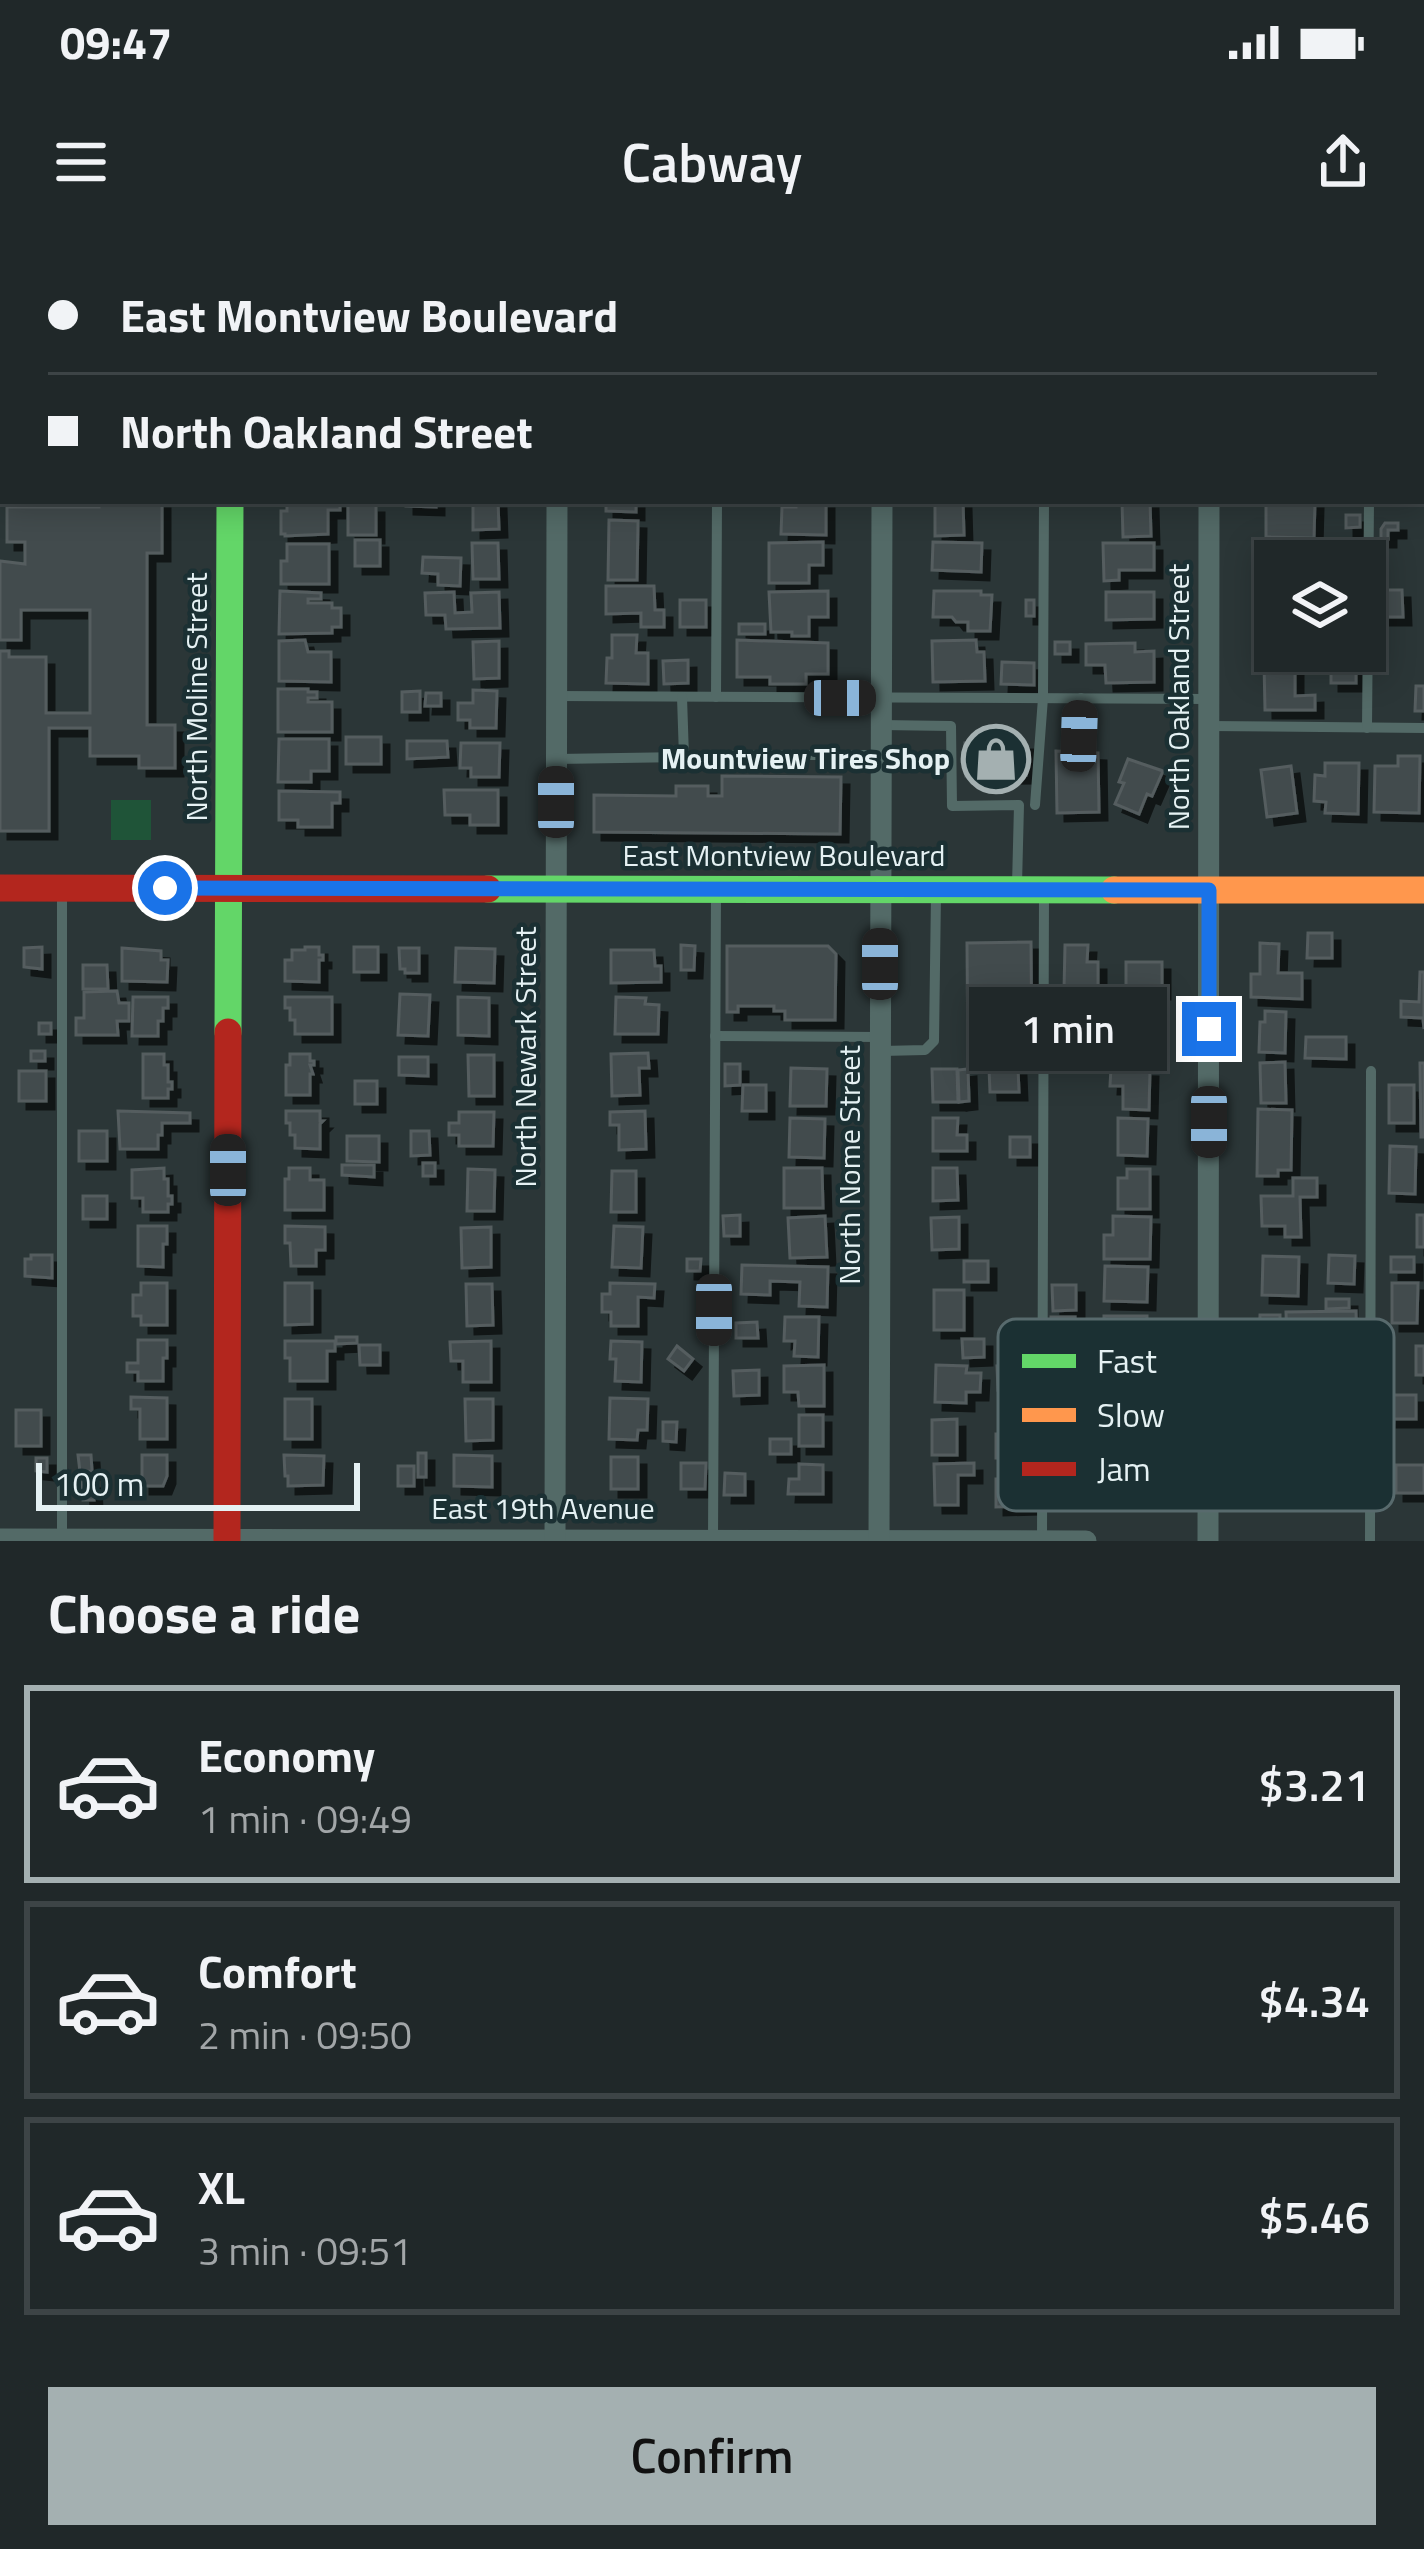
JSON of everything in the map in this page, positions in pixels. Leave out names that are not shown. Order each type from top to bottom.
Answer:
[{"type":"main road","name":"North Moline Street","points":[[227,1540],[230,504]]},
{"type":"main road","name":"East Montview Boulevard","points":[[0,888],[1424,890]]},
{"type":"street","name":"North Newark Street","points":[[555,1540],[557,504]]},
{"type":"street","name":"North Nome Street","points":[[879,1541],[882,504]]},
{"type":"street","name":"North Oakland Street","points":[[1208,1319],[1209,504]]},
{"type":"street","name":"North Oakland Street","points":[[1208,1511],[1208,1541]]},
{"type":"street","name":"East 19th Avenue","points":[[0,1540],[1086,1541]]},
{"type":"lane","points":[[716,697],[717,504]]},
{"type":"lane","points":[[1035,805],[1043,698],[1044,504]]},
{"type":"lane","points":[[1367,728],[1369,504]]},
{"type":"lane","points":[[557,696],[1209,699]]},
{"type":"lane","points":[[557,759],[684,758],[682,697]]},
{"type":"lane","points":[[1079,736],[1081,698]]},
{"type":"lane","points":[[881,725],[951,726],[952,806],[1018,805],[1030,890],[1038,1319]]},
{"type":"lane","points":[[1209,726],[1424,728]]},
{"type":"lane","points":[[721,755],[881,755]]},
{"type":"lane","points":[[62,888],[62,1540]]},
{"type":"lane","points":[[713,1540],[716,889]]},
{"type":"lane","points":[[716,1036],[925,1050],[934,1041],[936,890]]},
{"type":"lane","points":[[1370,1319],[1371,1071]]},
{"type":"lane","points":[[1041,1511],[1042,1541]]},
{"type":"lane","points":[[1370,1511],[1370,1541]]},
{"type":"green space","points":[[111,800],[151,800],[151,840],[111,840]]},
{"type":"building","points":[[162,504],[162,553],[147,553],[147,725],[175,725],[175,768],[139,768],[139,756],[90,756],[90,728],[49,728],[49,831],[0,831],[0,651],[9,651],[9,657],[46,657],[46,713],[90,713],[90,610],[21,610],[21,640],[0,640],[0,561],[25,564],[25,542],[7,542],[7,507]]},
{"type":"building","points":[[287,504],[340,504],[340,510],[328,510],[328,534],[281,534],[281,511],[287,511]]},
{"type":"building","points":[[473,504],[498,504],[499,529],[473,530]]},
{"type":"building","points":[[606,504],[636,504],[636,512],[606,511]]},
{"type":"building","points":[[826,504],[826,535],[781,534],[782,507]]},
{"type":"building","points":[[935,504],[963,504],[964,535],[935,536]]},
{"type":"building","points":[[1122,504],[1150,504],[1151,536],[1123,537]]},
{"type":"building","points":[[1266,504],[1315,504],[1314,538],[1266,537]]},
{"type":"building","points":[[348,505],[376,505],[376,535],[348,535]]},
{"type":"building","points":[[1346,515],[1360,515],[1360,527],[1346,528]]},
{"type":"building","points":[[609,520],[638,521],[637,580],[608,580]]},
{"type":"building","points":[[1385,523],[1398,523],[1398,530],[1388,530],[1388,539],[1381,539],[1381,529]]},
{"type":"building","points":[[355,540],[380,540],[380,566],[355,566]]},
{"type":"building","points":[[823,542],[823,565],[809,565],[809,583],[769,583],[769,543]]},
{"type":"building","points":[[933,542],[982,543],[981,572],[932,570]]},
{"type":"building","points":[[472,543],[498,543],[499,579],[473,579]]},
{"type":"building","points":[[1103,543],[1154,543],[1154,570],[1119,570],[1119,580],[1104,581]]},
{"type":"building","points":[[287,544],[329,544],[329,584],[281,584]]},
{"type":"building","points":[[423,557],[461,558],[460,586],[438,585],[438,574],[422,573]]},
{"type":"building","points":[[606,586],[654,586],[655,610],[664,610],[664,627],[641,627],[641,613],[606,614]]},
{"type":"building","points":[[1386,590],[1402,590],[1403,617],[1386,617]]},
{"type":"building","points":[[280,591],[321,593],[321,599],[308,599],[308,603],[341,608],[341,627],[332,627],[332,633],[279,634]]},
{"type":"building","points":[[828,591],[828,617],[809,617],[809,636],[771,632],[769,592]]},
{"type":"building","points":[[934,591],[992,595],[990,631],[968,631],[968,622],[933,617]]},
{"type":"building","points":[[454,592],[455,613],[472,612],[471,593],[499,592],[500,628],[446,629],[445,615],[426,615],[425,593]]},
{"type":"building","points":[[1106,592],[1154,592],[1154,619],[1106,620]]},
{"type":"building","points":[[680,600],[706,600],[706,627],[680,627]]},
{"type":"building","points":[[1026,600],[1034,600],[1034,616],[1026,616]]},
{"type":"building","points":[[739,624],[765,624],[765,634],[739,634]]},
{"type":"building","points":[[612,635],[637,635],[636,653],[648,653],[648,684],[606,683]]},
{"type":"building","points":[[305,640],[308,652],[331,652],[331,682],[279,681],[279,641]]},
{"type":"building","points":[[737,640],[828,643],[828,674],[806,674],[806,684],[770,684],[770,677],[737,677]]},
{"type":"building","points":[[976,640],[977,652],[984,652],[985,681],[933,682],[932,641]]},
{"type":"building","points":[[499,641],[499,678],[474,679],[473,642]]},
{"type":"building","points":[[1055,642],[1070,642],[1070,654],[1055,654]]},
{"type":"building","points":[[1135,643],[1135,652],[1154,651],[1154,682],[1106,683],[1105,665],[1086,665],[1086,644]]},
{"type":"building","points":[[688,660],[688,683],[664,684],[663,661]]},
{"type":"building","points":[[1002,662],[1034,663],[1034,685],[1001,684]]},
{"type":"building","points":[[1264,672],[1295,672],[1295,696],[1315,695],[1315,710],[1265,710]]},
{"type":"building","points":[[1331,672],[1356,672],[1356,683],[1331,683]]},
{"type":"building","points":[[1416,686],[1424,686],[1424,711],[1415,711]]},
{"type":"building","points":[[278,689],[308,689],[317,692],[317,698],[308,698],[308,702],[332,702],[332,732],[278,732]]},
{"type":"building","points":[[473,690],[497,691],[496,728],[470,728],[470,720],[458,720],[458,703],[473,703]]},
{"type":"building","points":[[420,691],[420,712],[402,712],[402,692]]},
{"type":"building","points":[[426,693],[441,693],[441,706],[425,706]]},
{"type":"building","points":[[346,737],[381,737],[381,764],[346,764]]},
{"type":"building","points":[[279,739],[329,739],[329,771],[311,771],[311,782],[278,782]]},
{"type":"building","points":[[407,741],[447,741],[448,757],[407,759]]},
{"type":"building","name":"Mountview Tires Shop","points":[[1025,742],[1026,775],[966,776],[965,743]]},
{"type":"building","points":[[461,743],[500,743],[499,777],[471,777],[471,768],[460,768]]},
{"type":"building","points":[[1056,751],[1098,753],[1099,812],[1057,813]]},
{"type":"building","points":[[1398,756],[1420,756],[1419,813],[1374,812],[1375,766],[1398,766]]},
{"type":"building","points":[[1128,759],[1163,771],[1139,814],[1115,804]]},
{"type":"building","points":[[1325,763],[1359,763],[1358,814],[1325,813],[1326,802],[1314,801],[1315,775],[1325,776]]},
{"type":"building","points":[[1291,766],[1297,813],[1267,817],[1261,770]]},
{"type":"building","points":[[722,776],[841,777],[840,834],[594,832],[594,795],[676,796],[676,786],[708,786],[708,796],[722,796]]},
{"type":"building","points":[[444,790],[498,790],[498,825],[470,825],[470,815],[445,815]]},
{"type":"building","points":[[279,791],[340,792],[340,803],[332,803],[332,827],[298,827],[298,820],[279,820]]},
{"type":"building","points":[[1308,933],[1332,933],[1332,958],[1307,958]]},
{"type":"building","points":[[1031,942],[1032,1062],[968,1063],[967,943]]},
{"type":"building","points":[[1260,943],[1279,944],[1278,973],[1302,973],[1302,999],[1251,997],[1251,974],[1260,974]]},
{"type":"building","points":[[681,945],[695,946],[694,970],[681,970]]},
{"type":"building","points":[[1065,945],[1088,945],[1087,962],[1098,962],[1098,992],[1064,991]]},
{"type":"building","points":[[727,946],[828,946],[836,954],[835,1020],[785,1020],[785,1011],[774,1011],[774,1006],[738,1006],[738,1012],[727,1012]]},
{"type":"building","points":[[42,947],[42,969],[24,967],[24,948]]},
{"type":"building","points":[[319,947],[323,955],[319,982],[285,981],[285,960],[292,960],[292,950]]},
{"type":"building","points":[[354,947],[378,947],[378,972],[354,972]]},
{"type":"building","points":[[122,948],[161,951],[161,960],[168,960],[167,982],[122,981]]},
{"type":"building","points":[[399,948],[419,948],[419,973],[400,969]]},
{"type":"building","points":[[456,948],[495,949],[494,983],[455,982]]},
{"type":"building","points":[[611,950],[654,950],[661,982],[611,983]]},
{"type":"building","points":[[1126,962],[1162,962],[1162,991],[1140,991],[1140,998],[1126,998]]},
{"type":"building","points":[[83,965],[107,965],[108,989],[83,989]]},
{"type":"building","points":[[1420,972],[1424,972],[1424,1029],[1423,1018],[1401,1017],[1401,1001],[1419,1002]]},
{"type":"building","points":[[117,991],[119,1003],[129,1003],[129,1021],[117,1021],[118,1035],[76,1035],[76,1018],[84,1018],[84,992]]},
{"type":"building","points":[[400,994],[430,995],[428,1036],[398,1035]]},
{"type":"building","points":[[133,997],[168,997],[163,1021],[158,1021],[158,1036],[132,1036]]},
{"type":"building","points":[[285,997],[332,997],[332,1034],[295,1034],[295,1020],[290,1020]]},
{"type":"building","points":[[458,997],[489,998],[489,1036],[458,1035]]},
{"type":"building","points":[[616,997],[646,998],[645,1004],[659,1005],[658,1034],[615,1034]]},
{"type":"building","points":[[1051,1007],[1065,1008],[1064,1032],[1050,1031]]},
{"type":"building","points":[[1265,1011],[1286,1012],[1285,1053],[1259,1052]]},
{"type":"building","points":[[1147,1012],[1147,1033],[1127,1033],[1127,1013]]},
{"type":"building","points":[[39,1023],[51,1023],[51,1034],[39,1034]]},
{"type":"building","points":[[1306,1037],[1346,1037],[1346,1059],[1305,1058]]},
{"type":"building","points":[[31,1051],[45,1051],[45,1061],[31,1061]]},
{"type":"building","points":[[648,1053],[649,1068],[639,1068],[640,1095],[612,1096],[611,1054]]},
{"type":"building","points":[[143,1054],[164,1054],[168,1082],[172,1082],[168,1098],[143,1098]]},
{"type":"building","points":[[290,1054],[310,1054],[314,1061],[310,1095],[286,1095]]},
{"type":"building","points":[[468,1055],[494,1055],[494,1096],[469,1096]]},
{"type":"building","points":[[399,1057],[428,1057],[428,1076],[399,1075]]},
{"type":"building","points":[[1285,1062],[1286,1103],[1261,1103],[1260,1063]]},
{"type":"building","points":[[1420,1063],[1424,1063],[1424,1137],[1421,1137]]},
{"type":"building","points":[[725,1064],[740,1064],[740,1085],[725,1086]]},
{"type":"building","points":[[791,1068],[827,1069],[826,1106],[790,1106]]},
{"type":"building","points":[[989,1068],[1018,1068],[1019,1092],[990,1092]]},
{"type":"building","points":[[1111,1068],[1150,1069],[1149,1110],[1123,1109],[1123,1086],[1110,1086]]},
{"type":"building","points":[[932,1069],[957,1069],[958,1102],[933,1102]]},
{"type":"building","points":[[968,1069],[969,1101],[959,1102],[958,1070]]},
{"type":"building","points":[[19,1071],[46,1071],[46,1101],[19,1101]]},
{"type":"building","points":[[355,1081],[377,1081],[377,1104],[355,1104]]},
{"type":"building","points":[[743,1085],[766,1085],[766,1111],[742,1111]]},
{"type":"building","points":[[1389,1085],[1414,1085],[1414,1123],[1389,1123]]},
{"type":"building","points":[[1258,1109],[1292,1110],[1291,1170],[1278,1170],[1278,1176],[1257,1176]]},
{"type":"building","points":[[118,1111],[190,1113],[190,1123],[162,1123],[158,1149],[120,1149]]},
{"type":"building","points":[[286,1111],[320,1111],[320,1149],[295,1148]]},
{"type":"building","points":[[645,1111],[646,1149],[619,1150],[619,1125],[610,1125],[610,1112]]},
{"type":"building","points":[[459,1112],[494,1112],[493,1146],[459,1146],[459,1135],[449,1135],[449,1123],[459,1123]]},
{"type":"building","points":[[790,1118],[825,1119],[824,1158],[789,1157]]},
{"type":"building","points":[[933,1118],[958,1118],[957,1135],[967,1135],[967,1151],[933,1151]]},
{"type":"building","points":[[1118,1118],[1148,1119],[1147,1156],[1118,1155]]},
{"type":"building","points":[[79,1131],[107,1131],[107,1161],[79,1161]]},
{"type":"building","points":[[411,1131],[429,1131],[430,1155],[411,1156]]},
{"type":"building","points":[[347,1136],[379,1136],[379,1162],[347,1161]]},
{"type":"building","points":[[1010,1137],[1030,1137],[1030,1157],[1010,1157]]},
{"type":"building","points":[[1390,1146],[1416,1147],[1415,1194],[1389,1193]]},
{"type":"building","points":[[423,1163],[435,1163],[435,1176],[423,1176]]},
{"type":"building","points":[[342,1165],[374,1165],[374,1177],[342,1175]]},
{"type":"building","points":[[164,1168],[172,1204],[168,1212],[143,1212],[143,1198],[132,1198],[132,1170]]},
{"type":"building","points":[[289,1168],[310,1168],[310,1180],[324,1180],[324,1210],[285,1210]]},
{"type":"building","points":[[784,1168],[822,1168],[823,1208],[784,1208]]},
{"type":"building","points":[[933,1168],[957,1168],[958,1200],[933,1201]]},
{"type":"building","points":[[468,1169],[495,1170],[494,1211],[467,1211]]},
{"type":"building","points":[[1127,1169],[1150,1169],[1150,1209],[1118,1209],[1118,1178],[1127,1178]]},
{"type":"building","points":[[612,1171],[636,1171],[636,1212],[611,1212]]},
{"type":"building","points":[[1293,1178],[1317,1178],[1317,1197],[1300,1197],[1301,1237],[1285,1237],[1285,1226],[1262,1226],[1261,1196],[1293,1196]]},
{"type":"building","points":[[83,1196],[107,1196],[107,1219],[83,1219]]},
{"type":"building","points":[[740,1215],[740,1236],[724,1236],[723,1216]]},
{"type":"building","points":[[1417,1215],[1424,1215],[1424,1247],[1417,1247]]},
{"type":"building","points":[[825,1216],[827,1257],[790,1258],[788,1218]]},
{"type":"building","points":[[1113,1216],[1151,1217],[1150,1259],[1104,1259],[1104,1235],[1113,1235]]},
{"type":"building","points":[[959,1217],[959,1249],[932,1250],[931,1218]]},
{"type":"building","points":[[138,1226],[167,1226],[163,1267],[138,1266]]},
{"type":"building","points":[[285,1226],[325,1227],[325,1250],[316,1250],[316,1266],[291,1266]]},
{"type":"building","points":[[614,1226],[643,1227],[641,1268],[612,1267]]},
{"type":"building","points":[[491,1227],[491,1267],[462,1268],[461,1228]]},
{"type":"building","points":[[52,1255],[52,1278],[25,1276],[25,1259]]},
{"type":"building","points":[[1329,1255],[1355,1256],[1354,1284],[1328,1283]]},
{"type":"building","points":[[1263,1256],[1299,1257],[1298,1296],[1262,1295]]},
{"type":"building","points":[[1391,1257],[1414,1257],[1414,1272],[1391,1272]]},
{"type":"building","points":[[687,1259],[701,1259],[700,1271],[687,1271]]},
{"type":"building","points":[[964,1261],[988,1261],[988,1282],[964,1282]]},
{"type":"building","points":[[742,1265],[828,1267],[827,1307],[799,1306],[800,1282],[770,1281],[770,1295],[741,1294]]},
{"type":"building","points":[[1105,1266],[1148,1267],[1147,1302],[1104,1301]]},
{"type":"building","points":[[141,1283],[167,1283],[167,1325],[141,1325],[141,1316],[133,1316],[133,1295],[141,1295]]},
{"type":"building","points":[[285,1283],[312,1283],[312,1324],[285,1325]]},
{"type":"building","points":[[610,1283],[655,1284],[654,1298],[638,1297],[638,1326],[611,1326],[611,1312],[602,1312],[602,1294],[610,1294]]},
{"type":"building","points":[[1392,1283],[1418,1283],[1417,1323],[1394,1323]]},
{"type":"building","points":[[466,1284],[492,1284],[493,1325],[467,1326]]},
{"type":"building","points":[[1052,1285],[1076,1285],[1076,1310],[1053,1311]]},
{"type":"building","points":[[934,1290],[964,1290],[964,1330],[934,1330]]},
{"type":"building","points":[[1326,1299],[1349,1299],[1349,1308],[1326,1309]]},
{"type":"building","points":[[1356,1311],[1356,1319],[1286,1319],[1286,1312]]},
{"type":"building","points":[[1104,1316],[1147,1316],[1147,1319]]},
{"type":"building","points":[[785,1317],[819,1317],[818,1357],[794,1356],[795,1341],[784,1341]]},
{"type":"building","points":[[757,1322],[758,1338],[736,1338],[736,1323]]},
{"type":"building","points":[[336,1337],[357,1337],[357,1343],[336,1344]]},
{"type":"building","points":[[962,1339],[984,1339],[984,1357],[963,1358]]},
{"type":"building","points":[[138,1340],[167,1340],[163,1381],[138,1381],[138,1372],[127,1372],[127,1363],[138,1363]]},
{"type":"building","points":[[285,1341],[335,1341],[335,1351],[327,1351],[327,1381],[290,1381]]},
{"type":"building","points":[[491,1341],[491,1382],[463,1382],[463,1361],[451,1361],[450,1342]]},
{"type":"building","points":[[611,1341],[642,1342],[641,1382],[615,1381]]},
{"type":"building","points":[[359,1345],[380,1345],[380,1365],[360,1365]]},
{"type":"building","points":[[677,1346],[693,1359],[684,1371],[668,1359]]},
{"type":"building","points":[[1416,1346],[1424,1346],[1424,1375],[1416,1375]]},
{"type":"building","points":[[824,1365],[824,1406],[799,1406],[798,1392],[784,1392],[784,1366]]},
{"type":"building","points":[[936,1365],[967,1366],[966,1373],[981,1373],[980,1392],[966,1392],[966,1403],[935,1402]]},
{"type":"building","points":[[759,1370],[759,1395],[734,1396],[733,1371]]},
{"type":"building","points":[[1394,1395],[1416,1395],[1416,1419],[1394,1419]]},
{"type":"building","points":[[131,1397],[167,1398],[167,1439],[140,1439],[140,1409],[131,1409]]},
{"type":"building","points":[[610,1398],[648,1399],[647,1430],[638,1430],[637,1440],[609,1439]]},
{"type":"building","points":[[285,1399],[312,1399],[312,1439],[285,1439]]},
{"type":"building","points":[[465,1399],[493,1399],[493,1440],[466,1441]]},
{"type":"building","points":[[16,1410],[41,1410],[41,1446],[16,1446]]},
{"type":"building","points":[[799,1415],[823,1415],[823,1446],[799,1446]]},
{"type":"building","points":[[957,1419],[957,1455],[932,1455],[932,1420]]},
{"type":"building","points":[[663,1422],[677,1422],[676,1442],[663,1441]]},
{"type":"building","points":[[770,1439],[791,1439],[791,1454],[770,1454]]},
{"type":"building","points":[[418,1453],[426,1453],[426,1477],[418,1477]]},
{"type":"building","points":[[78,1455],[91,1455],[92,1471],[80,1472]]},
{"type":"building","points":[[142,1455],[167,1455],[163,1486],[142,1486]]},
{"type":"building","points":[[284,1455],[324,1456],[323,1485],[288,1486]]},
{"type":"building","points":[[454,1455],[492,1456],[492,1487],[454,1486]]},
{"type":"building","points":[[611,1457],[638,1457],[638,1489],[611,1489]]},
{"type":"building","points":[[36,1458],[47,1458],[47,1472],[36,1471]]},
{"type":"building","points":[[681,1463],[706,1463],[705,1489],[681,1489]]},
{"type":"building","points":[[974,1463],[974,1475],[958,1475],[958,1505],[935,1505],[934,1464]]},
{"type":"building","points":[[799,1464],[823,1465],[823,1494],[788,1494],[789,1479],[799,1479]]},
{"type":"building","points":[[1396,1465],[1424,1465],[1424,1493],[1396,1493]]},
{"type":"building","points":[[398,1466],[414,1466],[414,1486],[398,1486]]},
{"type":"building","points":[[725,1473],[745,1474],[745,1495],[724,1495]]},
{"type":"building","points":[[93,1481],[94,1500],[83,1500],[82,1482]]},
{"type":"traffic: fast","points":[[228,1032],[230,504]]},
{"type":"traffic: fast","points":[[488,889],[1114,890]]},
{"type":"traffic: slow","points":[[1114,890],[1424,890]]},
{"type":"traffic: jam","points":[[0,888],[488,889]]},
{"type":"traffic: jam","points":[[227,1541],[228,1032]]},
{"type":"place","name":"Mountview Tires Shop","points":[[996,759]]},
{"type":"route","points":[[165,888],[1209,890],[1209,1029]]}]
